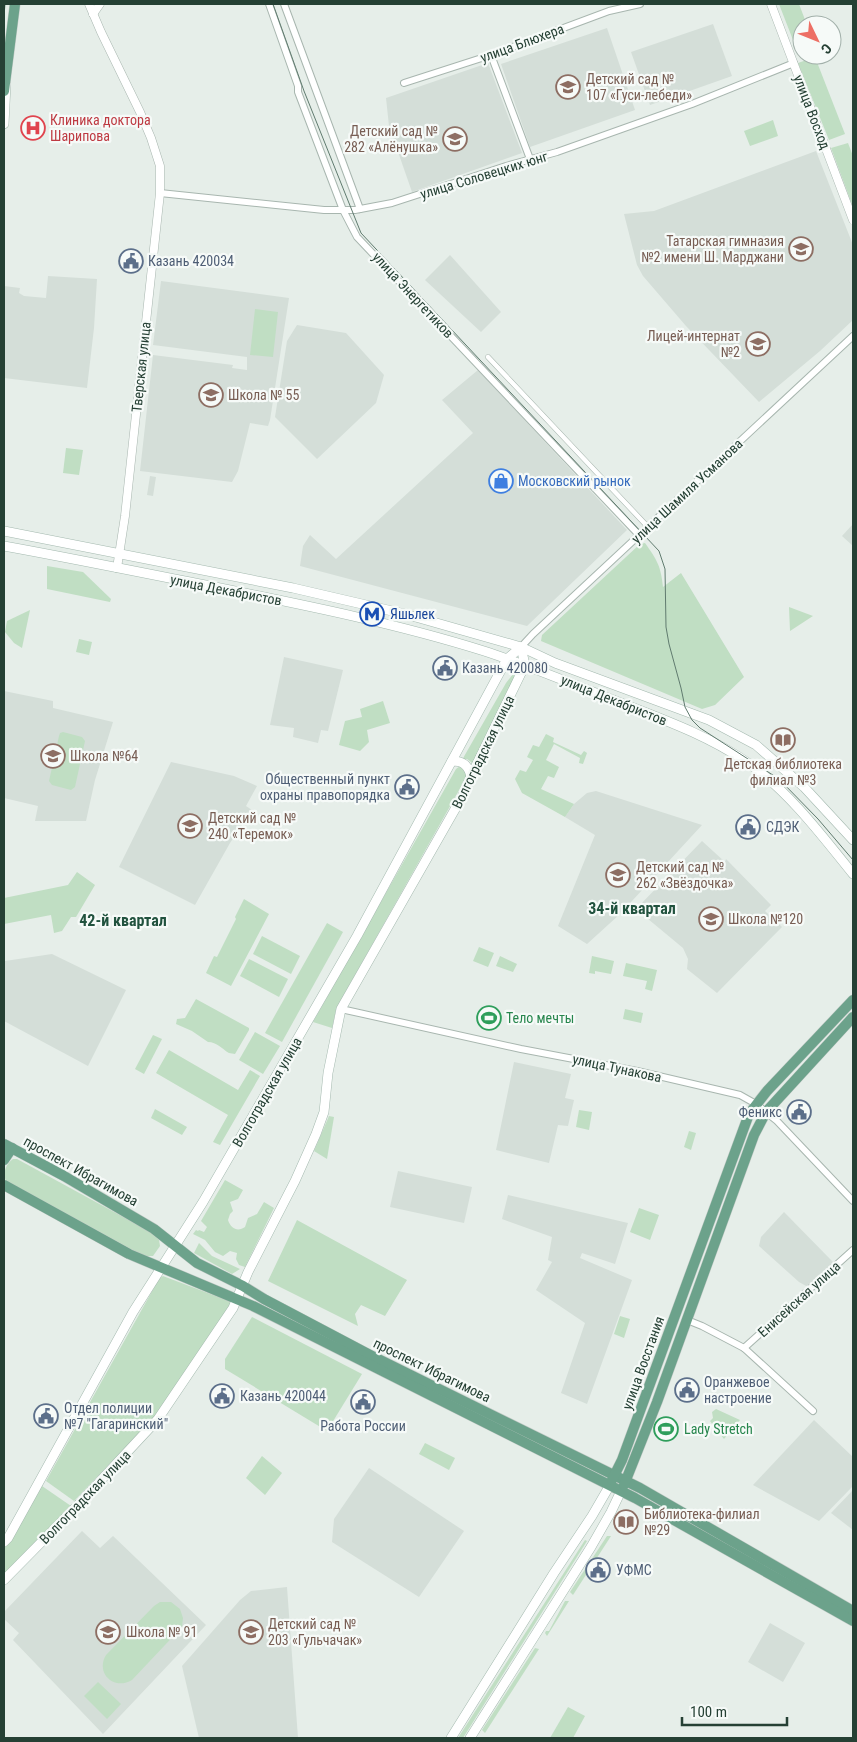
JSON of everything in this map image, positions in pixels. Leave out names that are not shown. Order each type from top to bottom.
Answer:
[{"type":"main road","points":[[4,90],[15,4]]},
{"type":"main road","points":[[4,124],[6,74]]},
{"type":"main road","name":"улица Декабристов","points":[[4,530],[293,588],[405,614],[521,647],[555,663],[709,720],[756,745],[804,788],[853,840]]},
{"type":"main road","name":"улица Декабристов","points":[[4,546],[287,602],[415,631],[525,665],[686,729],[743,760],[788,799],[811,823],[853,874]]},
{"type":"main road","points":[[521,647],[525,665]]},
{"type":"main road","name":"Волгоградская улица","points":[[4,1542],[40,1482],[133,1312],[215,1182],[357,936],[508,659],[521,647]]},
{"type":"main road","name":"Волгоградская улица","points":[[4,1580],[158,1419],[233,1308],[248,1272],[295,1180],[322,1119],[328,1073],[341,1008],[458,804],[525,665]]},
{"type":"main road","points":[[452,761],[459,761],[468,767],[471,776]]},
{"type":"main road","name":"улица Восстания","points":[[452,1738],[610,1486],[625,1453],[749,1114],[756,1104],[853,1000]]},
{"type":"main road","name":"улица Восстания","points":[[471,1738],[591,1547],[626,1481],[657,1402],[754,1135],[766,1112],[853,1017]]},
{"type":"main road","points":[[4,1160],[8,1146]]},
{"type":"main road","name":"проспект Ибрагимова","points":[[8,1146],[154,1229],[197,1263],[369,1354],[615,1475],[853,1611]]},
{"type":"main road","name":"проспект Ибрагимова","points":[[4,1186],[129,1254],[253,1306],[621,1491],[853,1621]]},
{"type":"main road","points":[[576,1540],[579,1536],[586,1537],[591,1547]]},
{"type":"street","name":"Тверская улица","points":[[89,4],[140,112],[160,166],[160,193],[125,516],[117,568]]},
{"type":"street","points":[[93,14],[100,4]]},
{"type":"street","name":"улица Энергетиков","points":[[269,4],[298,86],[298,92],[343,210],[357,237],[639,535]]},
{"type":"street","points":[[284,4],[360,209]]},
{"type":"street","name":"улица Блюхера","points":[[404,83],[491,55],[608,7],[640,4]]},
{"type":"street","name":"улица Восход","points":[[771,4],[792,58]]},
{"type":"street","points":[[491,55],[530,159]]},
{"type":"street","name":"улица Соловецких юнг","points":[[160,193],[316,209],[360,209],[410,198],[557,152],[683,107],[792,64]]},
{"type":"street","name":"улица Восход","points":[[795,65],[853,220]]},
{"type":"street","name":"улица Шамиля Усманова","points":[[521,647],[853,336]]},
{"type":"street","points":[[488,357],[648,527]]},
{"type":"street","name":"улица Тунакова","points":[[341,1008],[503,1045],[742,1095],[777,1121],[853,1201]]},
{"type":"street","name":"Енисейская улица","points":[[744,1348],[853,1250]]},
{"type":"street","points":[[687,1320],[709,1329],[744,1348],[813,1411]]},
{"type":"shaded area","points":[[713,24],[732,76],[650,105],[631,52]]},
{"type":"shaded area","name":"Детский сад № 107 «Гуси-лебеди»","points":[[607,28],[635,110],[530,147],[501,64]]},
{"type":"shaded area","name":"Детский сад № 282 «Алёнушка»","points":[[488,63],[522,153],[412,192],[389,126],[386,98]]},
{"type":"shaded area","points":[[816,151],[853,245],[853,320],[820,351],[759,402],[686,326],[643,276],[637,265],[624,214],[654,211]]},
{"type":"shaded area","points":[[450,255],[501,312],[481,332],[425,280]]},
{"type":"shaded area","points":[[48,276],[97,279],[87,388],[4,378],[4,286],[20,288],[19,293],[24,296],[46,298]]},
{"type":"shaded area","name":"Школа № 55","points":[[161,281],[289,298],[270,420],[268,426],[250,423],[238,471],[232,482],[140,471],[153,355],[233,365],[232,368],[247,370],[247,357],[153,345]]},
{"type":"shaded area","points":[[297,325],[346,333],[384,375],[376,403],[317,459],[275,417],[287,341]]},
{"type":"shaded area","name":"Московский рынок","points":[[478,370],[627,530],[527,626],[300,566],[303,546],[310,535],[336,559],[473,433],[442,400]]},
{"type":"shaded area","points":[[150,476],[156,477],[153,496],[147,495]]},
{"type":"shaded area","points":[[853,524],[853,546],[842,536]]},
{"type":"shaded area","points":[[284,657],[343,670],[328,731],[321,730],[318,743],[293,737],[294,728],[270,725]]},
{"type":"shaded area","name":"Школа №64","points":[[4,691],[53,701],[53,708],[113,722],[95,780],[86,821],[35,821],[38,806],[4,798]]},
{"type":"shaded area","name":"Детский сад № 240 «Теремок»","points":[[171,762],[234,776],[257,786],[246,806],[252,810],[230,843],[195,905],[119,867]]},
{"type":"shaded area","name":"Детский сад № 262 «Звёздочка»","points":[[596,791],[702,825],[620,914],[587,944],[558,926],[595,835],[565,817],[574,804],[587,793]]},
{"type":"shaded area","name":"Школа №120","points":[[702,841],[725,862],[726,859],[771,905],[765,911],[782,927],[717,993],[687,969],[688,959],[683,948],[636,909]]},
{"type":"shaded area","points":[[52,954],[126,990],[88,1066],[4,1021],[5,961]]},
{"type":"shaded area","points":[[514,1062],[571,1074],[565,1098],[574,1100],[568,1126],[558,1125],[549,1163],[496,1150]]},
{"type":"shaded area","points":[[398,1171],[472,1187],[464,1223],[390,1207]]},
{"type":"shaded area","points":[[508,1195],[628,1223],[615,1264],[582,1253],[580,1258],[632,1280],[587,1404],[561,1393],[585,1323],[536,1290],[552,1262],[548,1260],[552,1237],[502,1219]]},
{"type":"shaded area","points":[[784,1212],[833,1262],[808,1287],[799,1282],[759,1246],[761,1237]]},
{"type":"shaded area","points":[[814,1420],[853,1457],[853,1486],[819,1521],[753,1485]]},
{"type":"shaded area","points":[[369,1468],[464,1531],[419,1597],[332,1542],[334,1519]]},
{"type":"shaded area","points":[[853,1490],[853,1530],[831,1513]]},
{"type":"shaded area","name":"Школа № 91","points":[[82,1531],[100,1548],[113,1536],[206,1625],[103,1734],[13,1640],[19,1633],[4,1619],[4,1612]]},
{"type":"shaded area","name":"Детский сад № 203 «Гульчачак»","points":[[287,1587],[298,1738],[199,1738],[182,1666],[240,1600],[251,1591]]},
{"type":"shaded area","points":[[770,1623],[805,1643],[783,1682],[748,1662]]},
{"type":"green space","points":[[779,4],[799,4],[803,15],[792,15],[792,38]]},
{"type":"green space","points":[[799,65],[818,65],[845,134],[829,140]]},
{"type":"green space","points":[[773,120],[778,136],[750,146],[744,131]]},
{"type":"green space","points":[[848,143],[853,156],[853,207],[831,148]]},
{"type":"green space","points":[[255,309],[278,312],[273,357],[250,355]]},
{"type":"green space","points":[[66,448],[83,450],[79,475],[63,473]]},
{"type":"green space","points":[[645,543],[658,564],[663,587],[681,573],[744,677],[715,705],[702,709],[541,641],[542,635],[640,544]]},
{"type":"green space","points":[[47,566],[83,572],[111,599],[110,602],[47,589]]},
{"type":"green space","points":[[789,607],[813,616],[790,631]]},
{"type":"green space","points":[[30,610],[22,648],[14,643],[5,632],[7,621]]},
{"type":"green space","points":[[79,639],[92,642],[89,655],[76,652]]},
{"type":"green space","points":[[513,674],[517,676],[473,766],[467,759],[462,760]]},
{"type":"green space","points":[[383,701],[390,723],[367,730],[369,742],[360,751],[339,745],[345,721],[362,717],[360,709]]},
{"type":"green space","points":[[63,732],[82,737],[85,741],[75,787],[71,790],[52,785],[49,781],[59,736]]},
{"type":"green space","points":[[546,734],[554,738],[553,742],[581,755],[584,751],[587,753],[583,764],[579,763],[580,758],[554,744],[546,760],[559,767],[554,778],[548,776],[541,789],[574,804],[565,817],[522,793],[515,779],[520,770],[526,772],[533,760],[527,757],[533,745],[539,747]]},
{"type":"green space","points":[[462,766],[467,776],[341,1000],[336,1010],[332,1028],[313,1022],[456,769]]},
{"type":"green space","points":[[77,872],[95,885],[76,917],[71,917],[62,931],[54,933],[51,915],[4,924],[4,898],[68,885]]},
{"type":"green space","points":[[244,899],[269,914],[231,986],[206,973],[214,956],[217,957]]},
{"type":"green space","points":[[327,923],[343,932],[282,1042],[265,1033]]},
{"type":"green space","points":[[262,936],[300,956],[291,974],[253,954]]},
{"type":"green space","points":[[479,947],[494,953],[488,967],[473,961]]},
{"type":"green space","points":[[500,956],[517,964],[513,972],[496,966]]},
{"type":"green space","points":[[592,956],[614,961],[611,974],[595,971],[595,974],[589,973]]},
{"type":"green space","points":[[249,959],[288,979],[279,997],[240,976]]},
{"type":"green space","points":[[626,963],[657,970],[652,991],[645,989],[647,981],[623,976]]},
{"type":"green space","points":[[196,999],[249,1028],[235,1054],[229,1053],[217,1044],[208,1042],[192,1031],[176,1024],[177,1019],[185,1018]]},
{"type":"green space","points":[[625,1009],[643,1013],[641,1023],[623,1019]]},
{"type":"green space","points":[[255,1032],[280,1046],[263,1074],[239,1060]]},
{"type":"green space","points":[[153,1035],[162,1039],[144,1074],[135,1069]]},
{"type":"green space","points":[[169,1050],[238,1090],[250,1070],[260,1076],[220,1145],[213,1142],[228,1115],[156,1073]]},
{"type":"green space","points":[[155,1109],[187,1127],[182,1135],[151,1118]]},
{"type":"green space","points":[[579,1110],[592,1112],[589,1130],[576,1127]]},
{"type":"green space","points":[[329,1116],[334,1117],[327,1159],[314,1151]]},
{"type":"green space","points":[[689,1131],[696,1133],[691,1150],[684,1147]]},
{"type":"green space","points":[[13,1159],[17,1159],[149,1231],[159,1240],[160,1246],[153,1256],[140,1254],[6,1181],[5,1169]]},
{"type":"green space","points":[[225,1180],[243,1190],[238,1199],[230,1202],[233,1211],[228,1220],[235,1229],[245,1227],[248,1218],[257,1214],[264,1202],[274,1208],[245,1267],[239,1265],[236,1259],[237,1253],[230,1251],[223,1256],[215,1252],[205,1240],[193,1234],[196,1230],[204,1232],[207,1227],[201,1221]]},
{"type":"green space","points":[[639,1208],[659,1215],[650,1240],[630,1232]]},
{"type":"green space","points":[[297,1220],[407,1280],[385,1316],[361,1305],[355,1314],[358,1326],[268,1281]]},
{"type":"green space","points":[[199,1243],[212,1256],[240,1269],[232,1274],[194,1253]]},
{"type":"green space","points":[[163,1276],[229,1301],[231,1304],[156,1415],[74,1501],[46,1481],[155,1286]]},
{"type":"green space","points":[[620,1316],[630,1319],[624,1338],[614,1334]]},
{"type":"green space","points":[[252,1317],[362,1374],[327,1431],[225,1369],[225,1359]]},
{"type":"green space","points":[[716,1409],[740,1420],[724,1439],[710,1421],[713,1418],[712,1412]]},
{"type":"green space","points":[[425,1443],[455,1458],[449,1470],[419,1454]]},
{"type":"green space","points":[[262,1456],[282,1473],[265,1495],[246,1478]]},
{"type":"green space","points":[[42,1486],[71,1506],[4,1574],[4,1547],[12,1539]]},
{"type":"green space","points":[[607,1536],[611,1536],[573,1595],[570,1592]]},
{"type":"green space","points":[[585,1540],[587,1541],[463,1738],[458,1738]]},
{"type":"green space","points":[[565,1601],[569,1601],[547,1636],[546,1631],[549,1631]]},
{"type":"green space","points":[[160,1602],[171,1602],[180,1609],[183,1618],[182,1627],[132,1680],[125,1683],[113,1682],[105,1674],[103,1668],[106,1655]]},
{"type":"green space","points":[[535,1648],[539,1649],[485,1733],[482,1730]]},
{"type":"green space","points":[[98,1682],[121,1704],[107,1719],[84,1696]]},
{"type":"green space","points":[[568,1707],[585,1716],[573,1738],[550,1738]]},
{"type":"tram line","points":[[4,16],[5,4]]},
{"type":"tram line","points":[[273,4],[304,91],[361,233],[659,551],[665,569],[666,627],[669,644],[685,707],[692,720],[700,728],[779,779],[818,819],[853,860]]},
{"type":"place","name":"Детский сад № 107 «Гуси-лебеди»","points":[[568,87]]},
{"type":"place","name":"Клиника доктора Шарипова","points":[[33,128]]},
{"type":"place","name":"Детский сад № 282 «Алёнушка»","points":[[455,139]]},
{"type":"place","name":"Татарская гимназия №2 имени Ш. Марджани","points":[[801,249]]},
{"type":"place","name":"Казань 420034","points":[[131,261]]},
{"type":"place","name":"Лицей-интернат №2","points":[[758,344]]},
{"type":"place","name":"Школа № 55","points":[[211,395]]},
{"type":"place","name":"Московский рынок","points":[[501,481]]},
{"type":"place","name":"Яшьлек","points":[[372,614]]},
{"type":"place","name":"Казань 420080","points":[[445,668]]},
{"type":"place","name":"Детская библиотека филиал №3","points":[[783,740]]},
{"type":"place","name":"Школа №64","points":[[53,756]]},
{"type":"place","name":"Общественный пункт охраны правопорядка","points":[[407,787]]},
{"type":"place","name":"Детский сад № 240 «Теремок»","points":[[190,826]]},
{"type":"place","name":"СДЭК","points":[[748,827]]},
{"type":"place","name":"Детский сад № 262 «Звёздочка»","points":[[618,875]]},
{"type":"place","name":"Школа №120","points":[[711,919]]},
{"type":"place","name":"Тело мечты","points":[[489,1018]]},
{"type":"place","name":"Феникс","points":[[799,1112]]},
{"type":"place","name":"Оранжевое настроение","points":[[687,1390]]},
{"type":"place","name":"Казань 420044","points":[[222,1396]]},
{"type":"place","name":"Работа России","points":[[363,1402]]},
{"type":"place","name":"Отдел полиции №7 \"Гагаринский\"","points":[[46,1416]]},
{"type":"place","name":"Lady Stretch","points":[[666,1429]]},
{"type":"place","name":"Библиотека-филиал №29","points":[[626,1522]]},
{"type":"place","name":"УФМС","points":[[598,1570]]},
{"type":"place","name":"Школа № 91","points":[[108,1632]]},
{"type":"place","name":"Детский сад № 203 «Гульчачак»","points":[[251,1632]]},
{"type":"district","name":"34-й квартал","points":[[632,908]]},
{"type":"district","name":"42-й квартал","points":[[123,920]]}]
